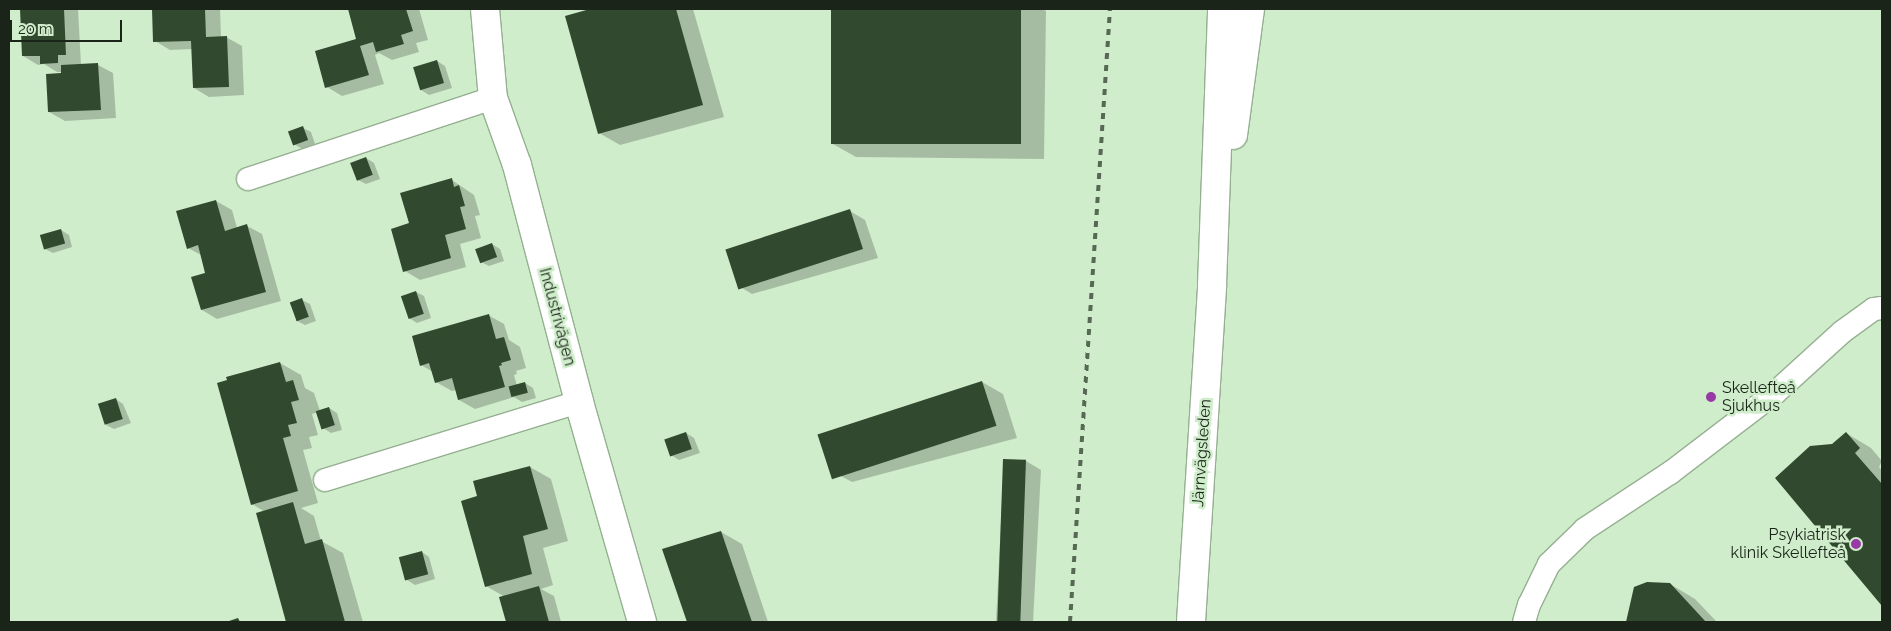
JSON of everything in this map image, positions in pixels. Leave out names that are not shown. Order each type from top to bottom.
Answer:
[{"type":"main road","name":"Industrivägen","points":[[485,9],[493,98],[517,165],[579,402],[642,622]]},
{"type":"main road","name":"Järnvägsleden","points":[[1191,622],[1212,285],[1222,9]]},
{"type":"main road","name":"Järnvägsleden","points":[[1212,285],[1250,9]]},
{"type":"lane","points":[[248,179],[493,98]]},
{"type":"lane","points":[[1524,622],[1549,564],[1585,529],[1670,473],[1775,393],[1842,332],[1874,309],[1882,308]]},
{"type":"lane","points":[[325,480],[579,402]]},
{"type":"building","points":[[20,9],[64,9],[66,55],[58,55],[58,63],[40,64],[40,56],[22,56]]},
{"type":"building","points":[[152,9],[205,9],[206,37],[227,36],[229,87],[193,88],[191,41],[153,42]]},
{"type":"building","points":[[348,9],[406,9],[413,31],[401,35],[404,44],[376,52],[373,42],[360,46],[369,75],[325,88],[315,51],[356,39]]},
{"type":"building","points":[[590,9],[676,9],[703,105],[598,134],[565,16]]},
{"type":"building","points":[[831,9],[1021,9],[1021,144],[831,144]]},
{"type":"building","points":[[437,60],[444,83],[420,90],[413,67]]},
{"type":"building","points":[[98,63],[101,110],[48,112],[46,74],[61,73],[61,65]]},
{"type":"building","points":[[303,126],[308,140],[293,146],[288,131]]},
{"type":"building","points":[[366,157],[373,175],[357,181],[350,163]]},
{"type":"building","points":[[452,178],[454,187],[459,185],[465,206],[460,207],[466,229],[445,235],[451,258],[403,272],[391,229],[409,223],[400,193]]},
{"type":"building","points":[[216,200],[225,231],[247,224],[266,292],[201,310],[191,277],[205,273],[198,245],[187,249],[176,211]]},
{"type":"building","points":[[850,209],[863,249],[738,289],[725,249]]},
{"type":"building","points":[[61,229],[65,243],[44,249],[40,235]]},
{"type":"building","points":[[492,243],[497,257],[480,263],[475,249]]},
{"type":"building","points":[[416,291],[424,314],[409,319],[401,296]]},
{"type":"building","points":[[302,298],[309,317],[297,321],[290,302]]},
{"type":"building","points":[[489,314],[496,339],[504,337],[511,360],[501,363],[502,365],[499,366],[505,387],[458,400],[452,378],[435,383],[429,363],[420,366],[412,336]]},
{"type":"building","points":[[280,362],[286,382],[293,380],[299,400],[291,402],[297,423],[288,425],[291,436],[283,438],[298,491],[251,505],[217,383],[227,380],[226,377]]},
{"type":"building","points":[[982,381],[997,426],[832,479],[817,434]]},
{"type":"building","points":[[525,382],[528,393],[511,397],[509,386]]},
{"type":"building","points":[[116,398],[123,419],[105,425],[98,404]]},
{"type":"building","points":[[329,407],[335,425],[322,429],[316,411]]},
{"type":"building","points":[[686,432],[692,449],[670,457],[664,439]]},
{"type":"building","name":"Psykiatrisk klinik Skellefteå","points":[[1846,432],[1860,448],[1855,453],[1882,484],[1882,606],[1775,478],[1810,446],[1832,444]]},
{"type":"building","points":[[1003,459],[1026,460],[1020,622],[997,622]]},
{"type":"building","points":[[530,466],[548,529],[523,536],[532,574],[485,587],[461,501],[477,496],[473,481]]},
{"type":"building","points":[[293,502],[305,544],[322,539],[345,622],[286,622],[256,513]]},
{"type":"building","points":[[721,531],[752,622],[687,622],[662,549]]},
{"type":"building","points":[[422,551],[428,574],[405,580],[399,557]]},
{"type":"building","points":[[1647,582],[1670,583],[1706,622],[1626,622],[1634,587]]},
{"type":"building","points":[[539,586],[549,622],[506,622],[499,597]]},
{"type":"building","points":[[238,618],[240,622],[226,622]]},
{"type":"railway","points":[[1070,622],[1110,9]]},
{"type":"place","name":"Skellefteå Sjukhus","points":[[1711,397]]},
{"type":"place","name":"Psykiatrisk klinik Skellefteå","points":[[1856,544]]}]
